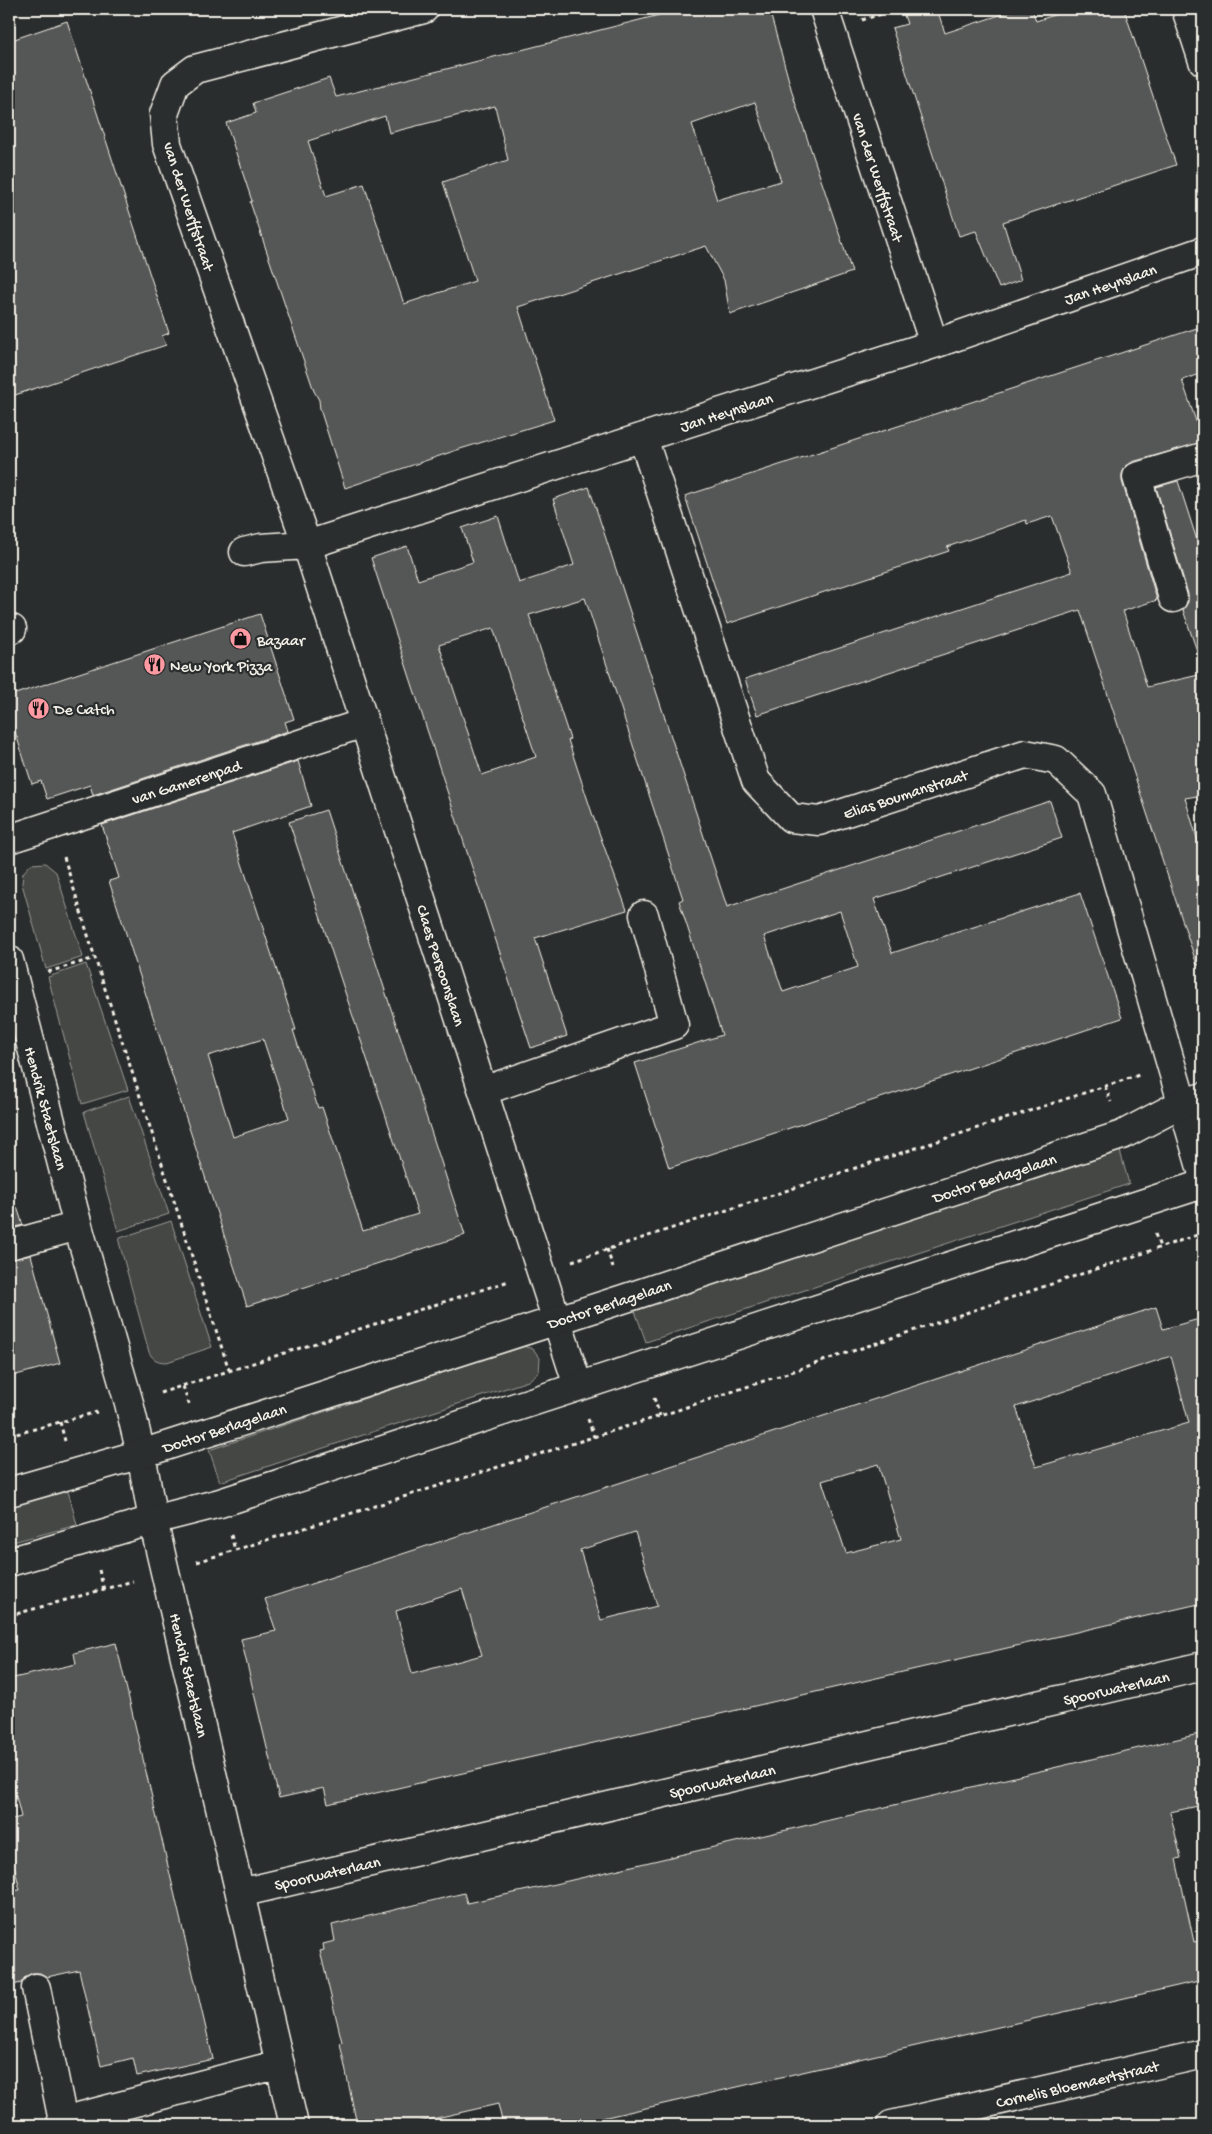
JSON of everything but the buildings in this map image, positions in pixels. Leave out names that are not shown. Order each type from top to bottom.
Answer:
[{"type":"street","name":"van der Werffstraat","points":[[307,545],[167,144],[164,114],[175,84],[195,69],[424,9]]},
{"type":"street","name":"van der Werffstraat","points":[[824,9],[934,344]]},
{"type":"street","points":[[1186,9],[1203,61]]},
{"type":"street","name":"Jan Heynslaan","points":[[244,552],[261,548],[307,545],[934,344],[1203,251]]},
{"type":"street","name":"Elias Boumanstraat","points":[[643,438],[756,781],[791,818],[819,821],[1025,754],[1056,760],[1092,794],[1172,1064],[1193,1100],[1203,1174]]},
{"type":"street","points":[[1173,598],[1136,477],[1203,457]]},
{"type":"street","name":"Claes Persoonslaan","points":[[307,545],[578,1386]]},
{"type":"street","name":"van Gamerenpad","points":[[9,839],[364,723]]},
{"type":"street","points":[[483,1091],[674,1026],[644,915]]},
{"type":"street","name":"Hendrik Staetslaan","points":[[11,971],[78,1226],[129,1403],[141,1454],[153,1520],[294,2125]]},
{"type":"street","name":"Doctor Berlagelaan","points":[[9,1492],[141,1454],[1122,1135],[1193,1100]]},
{"type":"street","points":[[9,1562],[153,1520],[220,1503],[1203,1184]]},
{"type":"street","points":[[9,1245],[78,1226]]},
{"type":"street","name":"Spoorwaterlaan","points":[[240,1893],[1203,1666]]},
{"type":"street","points":[[36,1988],[63,2121],[280,2064]]},
{"type":"street","name":"Cornelis Bloemaertstraat","points":[[891,2125],[1203,2054]]},
{"type":"path","points":[[54,824],[95,958],[229,1370]]},
{"type":"path","points":[[11,971],[95,958]]},
{"type":"path","points":[[9,1436],[129,1403],[541,1271],[1172,1064]]},
{"type":"path","points":[[9,1616],[166,1571],[660,1416],[1203,1233]]},
{"type":"shaded area","points":[[45,863],[56,872],[83,957],[46,969],[22,884],[23,873],[31,864]]},
{"type":"shaded area","points":[[86,964],[128,1090],[82,1104],[48,977]]},
{"type":"shaded area","points":[[129,1096],[169,1214],[118,1231],[84,1112]]},
{"type":"shaded area","points":[[1120,1151],[1129,1184],[646,1342],[635,1311]]},
{"type":"shaded area","points":[[171,1221],[212,1347],[164,1362],[154,1359],[149,1352],[119,1242],[120,1238]]},
{"type":"shaded area","points":[[523,1346],[533,1349],[540,1358],[539,1372],[528,1381],[220,1482],[209,1450]]},
{"type":"shaded area","points":[[68,1491],[77,1525],[9,1543],[9,1507]]},
{"type":"place","name":"Bazaar","points":[[241,639]]},
{"type":"place","name":"New York Pizza","points":[[154,665]]},
{"type":"place","name":"De Catch","points":[[38,708]]}]
